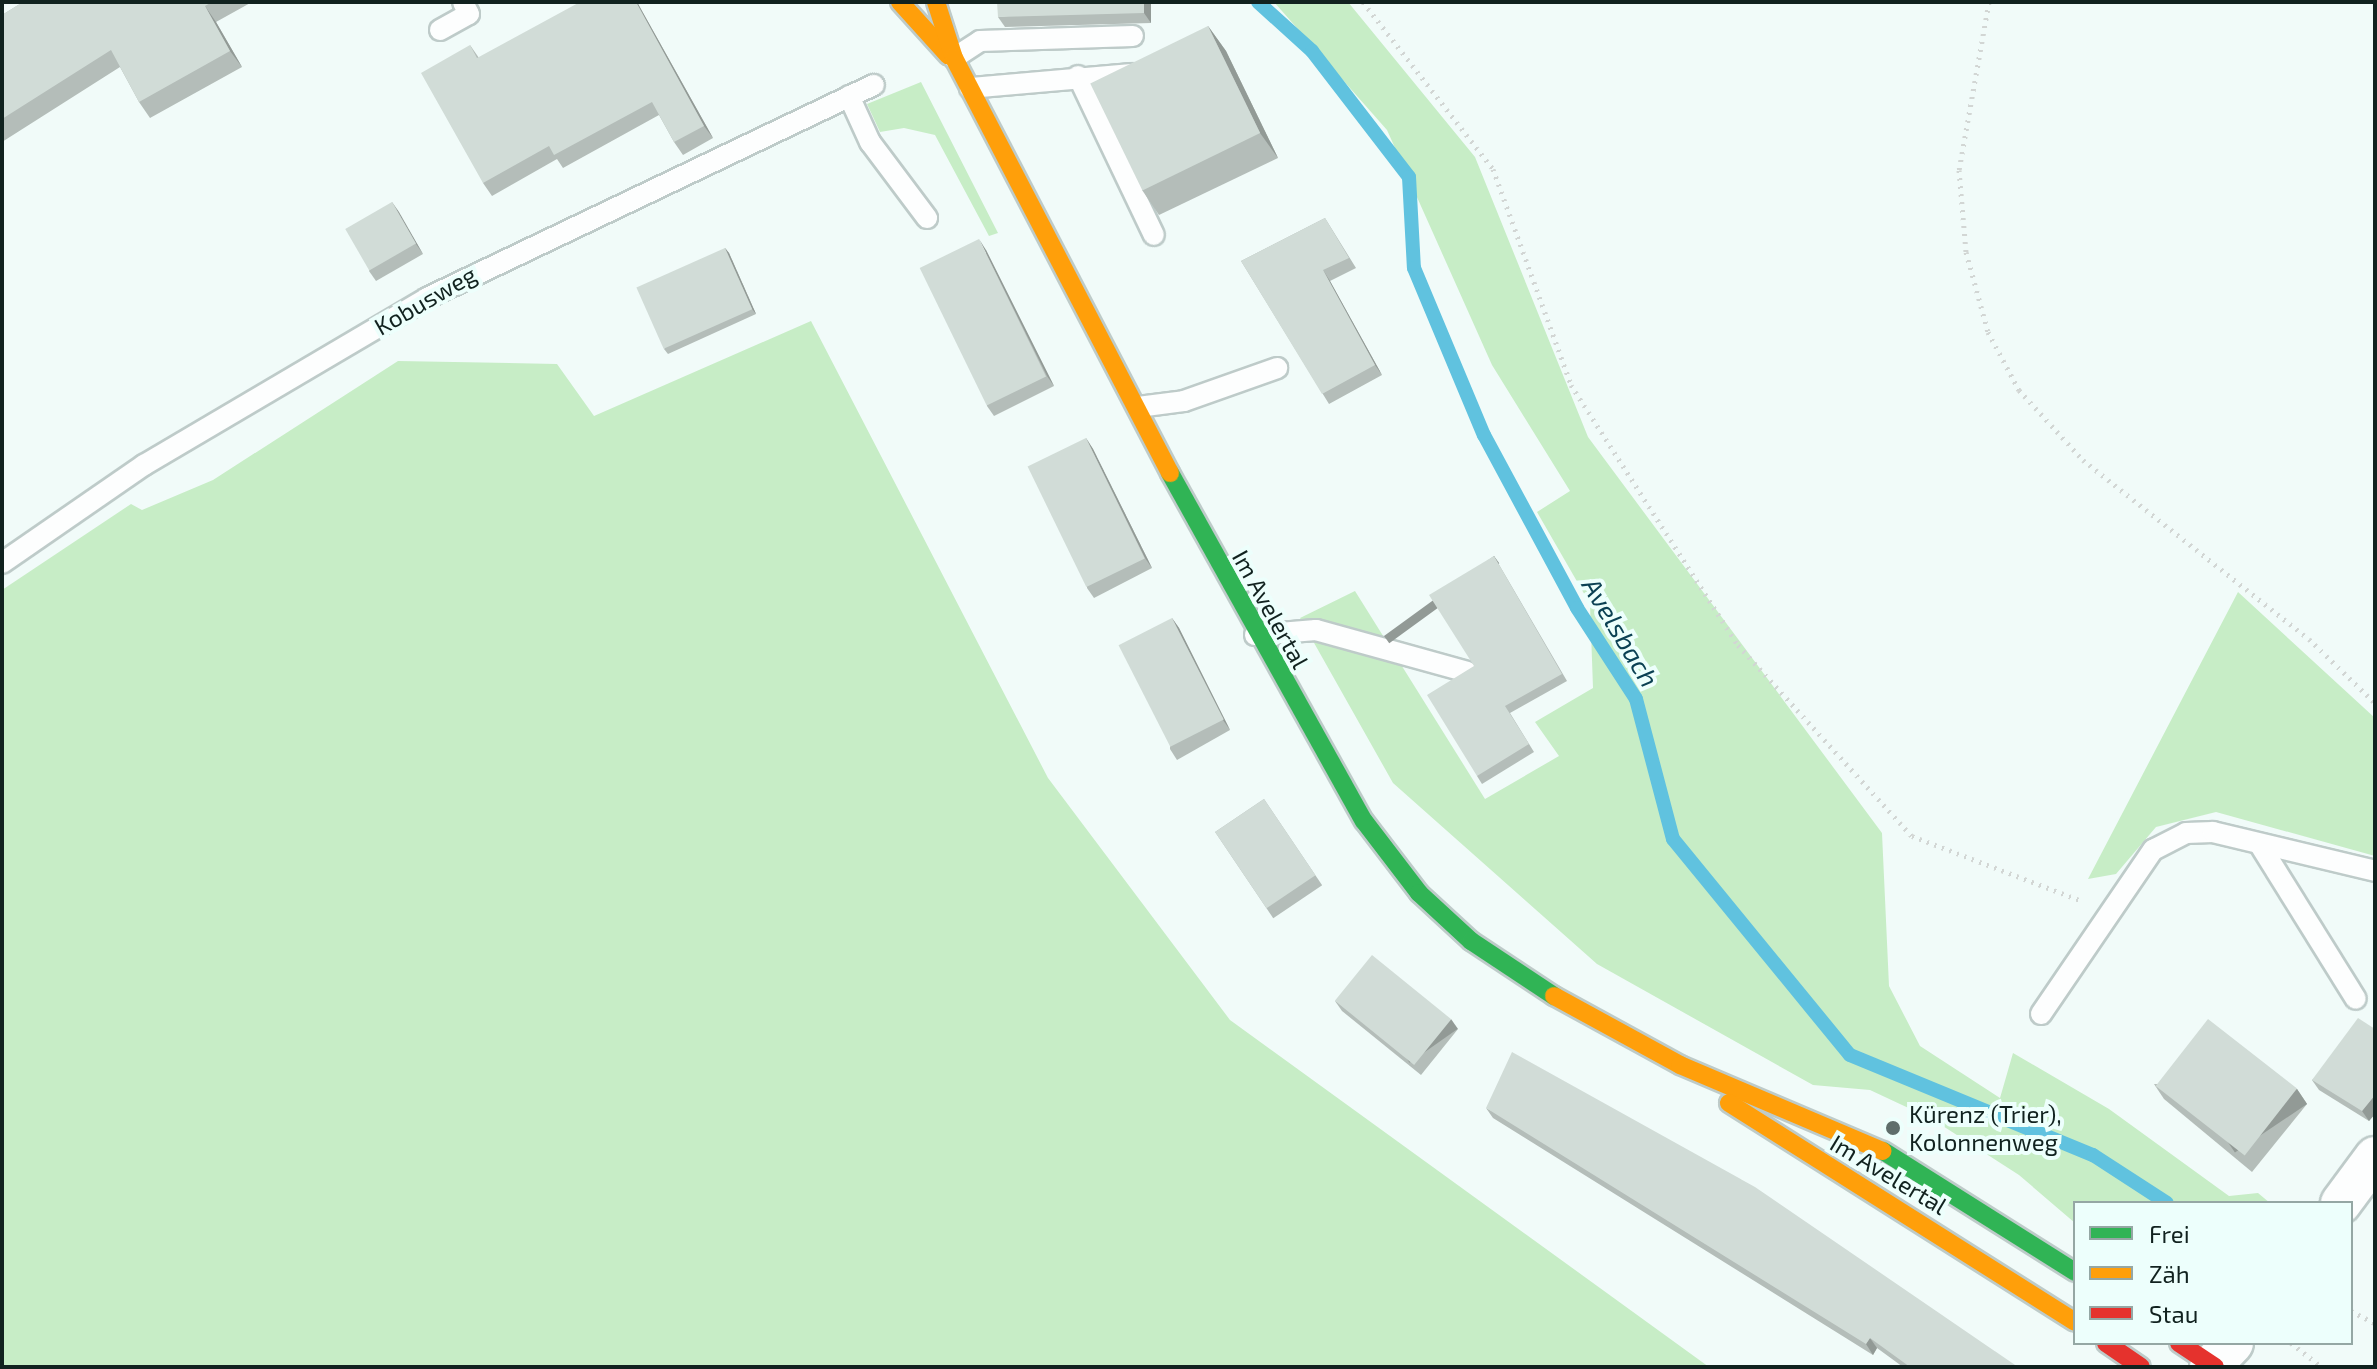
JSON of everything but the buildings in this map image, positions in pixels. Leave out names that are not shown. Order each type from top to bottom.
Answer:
[{"type":"main road","name":"Im Avelertal","points":[[900,2],[954,58],[1255,635],[1364,821],[1419,893],[1471,941],[1543,988],[1680,1065],[1881,1150],[2073,1271]]},
{"type":"main road","name":"Im Avelertal","points":[[936,2],[949,24],[954,58]]},
{"type":"main road","name":"Im Avelertal","points":[[1680,1065],[1753,1122],[2073,1321]]},
{"type":"main road","points":[[2109,1345],[2141,1367]]},
{"type":"street","points":[[2342,1201],[2375,1157]]},
{"type":"lane","points":[[440,30],[469,14],[463,2]]},
{"type":"lane","points":[[954,58],[980,41],[1133,36]]},
{"type":"lane","points":[[970,88],[1078,76],[1130,74]]},
{"type":"lane","points":[[1078,76],[1154,235]]},
{"type":"lane","name":"Kobusweg","points":[[2,563],[144,465],[427,298],[874,85]]},
{"type":"lane","points":[[849,96],[870,142],[927,218]]},
{"type":"lane","points":[[1138,407],[1184,401],[1277,368]]},
{"type":"lane","points":[[1255,635],[1316,630],[1467,672]]},
{"type":"lane","points":[[2041,1014],[2107,911],[2153,850],[2186,833],[2260,845],[2375,871]]},
{"type":"lane","points":[[2260,845],[2356,999]]},
{"type":"path","points":[[1363,2],[1493,169],[1571,385],[1738,645],[1912,836],[2107,911]]},
{"type":"path","points":[[1989,2],[1959,170],[1966,252],[1984,318],[2019,390],[2083,460],[2309,639],[2373,700]]},
{"type":"path","points":[[2353,1312],[2375,1323]]},
{"type":"path","points":[[2294,1345],[2322,1367]]},
{"type":"green space","points":[[1274,2],[1348,2],[1475,157],[1588,437],[1882,833],[1889,986],[1920,1046],[2000,1098],[2013,1053],[2109,1109],[2229,1196],[2258,1193],[2268,1201],[2073,1201],[2073,1221],[2019,1175],[1932,1119],[1870,1090],[1813,1085],[1597,964],[1393,783],[1300,618],[1355,591],[1485,799],[1559,756],[1535,722],[1593,688],[1590,604],[1537,512],[1570,491],[1492,365],[1387,130]]},
{"type":"green space","points":[[921,82],[998,233],[989,236],[935,135],[904,128],[880,132],[867,104]]},
{"type":"green space","points":[[811,321],[1048,778],[1230,1020],[1709,1367],[2,1367],[2,590],[131,504],[142,510],[213,480],[398,361],[557,364],[594,416]]},
{"type":"green space","points":[[2238,592],[2375,718],[2375,856],[2216,812],[2156,827],[2116,874],[2088,879]]},
{"type":"waterway","name":"Avelsbach","points":[[1258,2],[1312,51],[1409,177],[1414,268],[1484,435],[1577,608],[1636,699],[1673,839],[1850,1055],[2093,1155],[2164,1201]]},
{"type":"traffic: fast","points":[[1170,473],[1364,821],[1419,893],[1471,941],[1554,996]]},
{"type":"traffic: fast","points":[[1883,1151],[2073,1271]]},
{"type":"traffic: slow","points":[[900,2],[948,55]]},
{"type":"traffic: slow","points":[[936,2],[954,58],[1170,473]]},
{"type":"traffic: slow","points":[[1554,996],[1680,1065],[1883,1151]]},
{"type":"traffic: slow","points":[[1729,1103],[2073,1321]]},
{"type":"traffic: jam","points":[[2109,1345],[2141,1367]]},
{"type":"traffic: jam","points":[[2182,1345],[2215,1367]]},
{"type":"place","name":"Kürenz (Trier), Kolonnenweg","points":[[1893,1128]]}]
